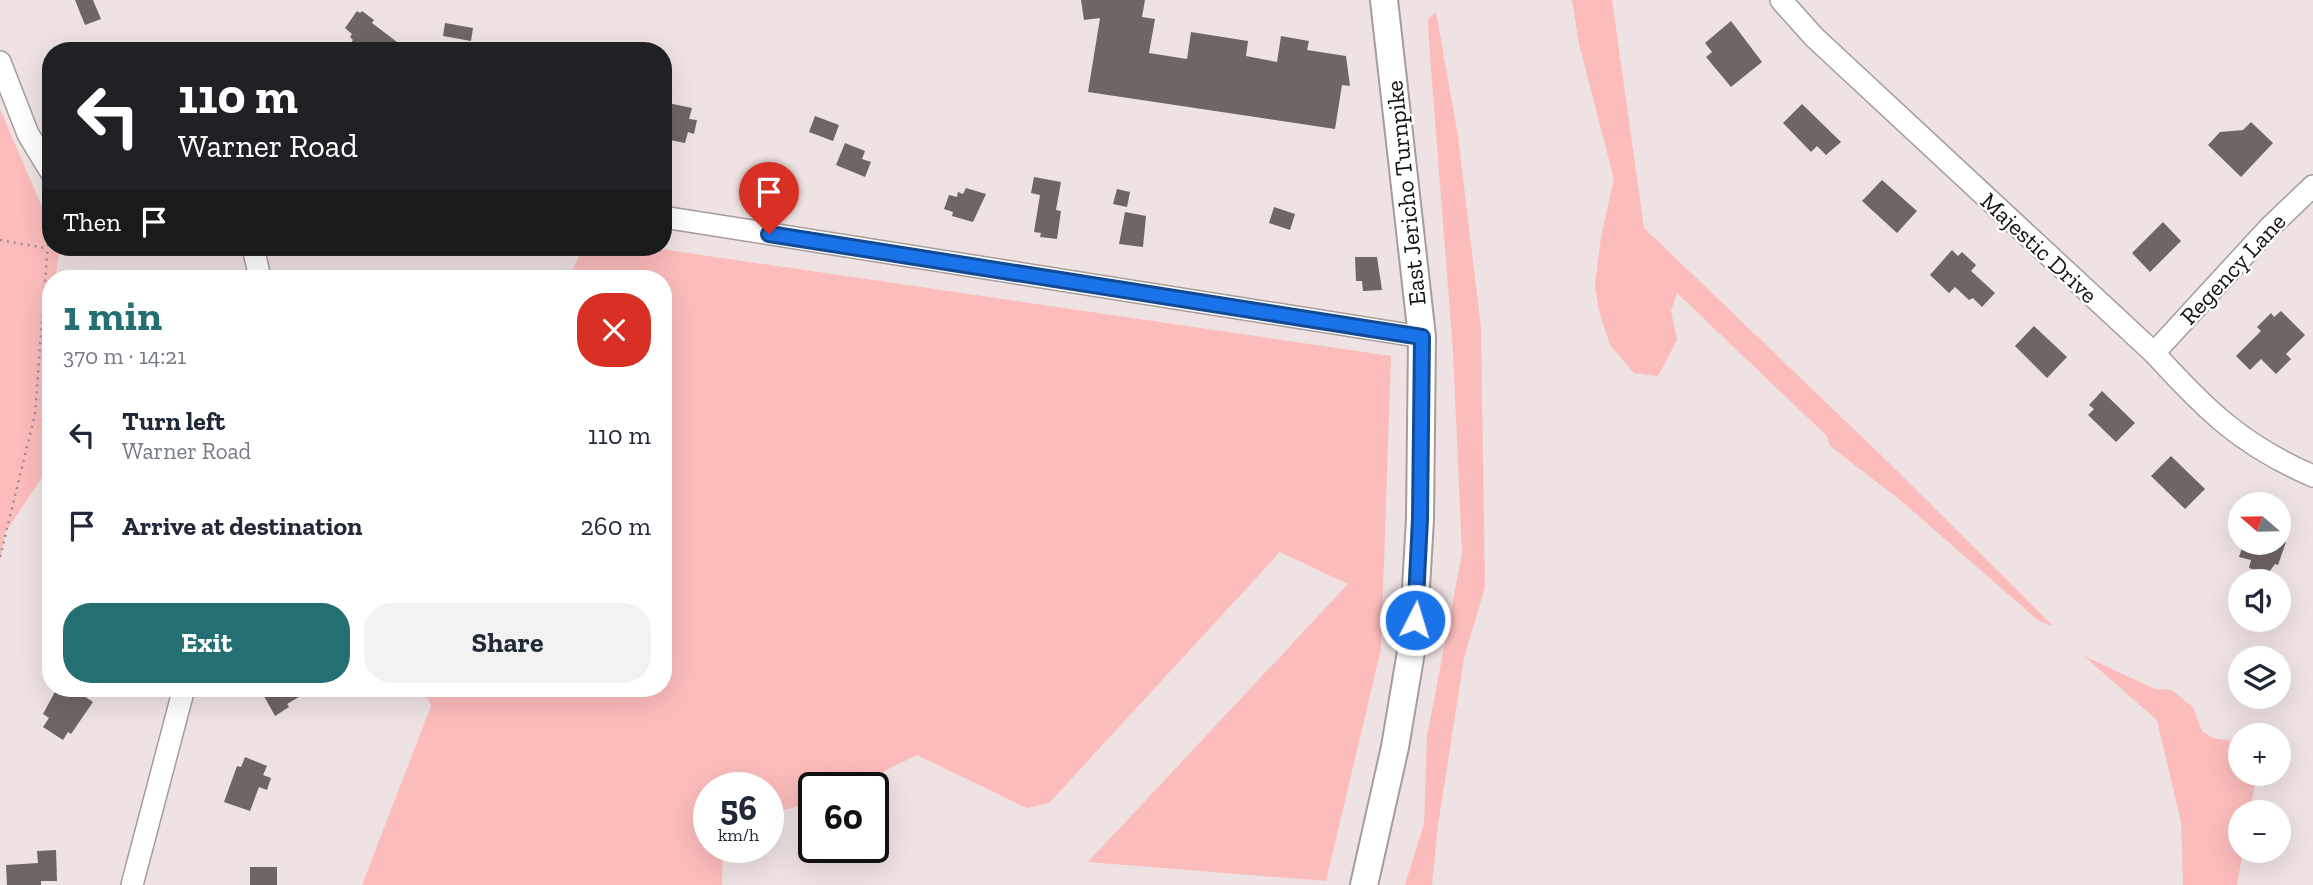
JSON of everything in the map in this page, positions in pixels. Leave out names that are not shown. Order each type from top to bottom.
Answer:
[{"type":"main road","name":"East Jericho Turnpike","points":[[1364,885],[1395,747],[1413,640],[1420,519],[1422,337],[1384,0]]},
{"type":"street","name":"Majestic Drive","points":[[1781,0],[1814,37],[2154,354],[2206,410],[2240,438],[2277,461],[2313,476]]},
{"type":"street","points":[[0,62],[28,134],[42,157]]},
{"type":"street","name":"Regency Lane","points":[[2154,354],[2269,228],[2313,186]]},
{"type":"street","points":[[672,218],[1422,337]]},
{"type":"street","points":[[132,885],[182,697]]},
{"type":"path","points":[[0,240],[42,247]]},
{"type":"path","points":[[0,557],[35,414],[42,308]]},
{"type":"shaded area","points":[[1572,0],[1612,0],[1644,228],[1885,459],[2053,626],[2039,621],[1899,499],[1830,446],[1827,436],[1677,293],[1671,311],[1677,340],[1658,376],[1634,373],[1610,345],[1599,311],[1595,285],[1601,237],[1614,179],[1579,44]]},
{"type":"shaded area","points":[[1436,12],[1458,136],[1481,328],[1485,587],[1464,658],[1438,825],[1432,885],[1405,885],[1424,824],[1427,736],[1462,554],[1453,351],[1429,43],[1428,19]]},
{"type":"shaded area","points":[[0,109],[42,207],[42,256],[59,256],[56,270],[42,270],[42,478],[5,533],[0,561]]},
{"type":"shaded area","points":[[672,251],[1391,356],[1381,649],[1326,881],[1088,862],[1348,584],[1280,552],[1049,803],[1027,808],[917,755],[882,772],[798,772],[798,806],[784,810],[784,772],[693,772],[693,863],[723,863],[722,885],[362,885],[431,706],[427,697],[672,697],[672,270],[573,270],[579,256],[672,256]]},
{"type":"shaded area","points":[[2084,656],[2155,689],[2171,690],[2193,707],[2202,731],[2213,738],[2228,740],[2228,786],[2255,786],[2252,800],[2228,800],[2228,863],[2241,863],[2237,885],[2183,885],[2181,822],[2157,720]]},
{"type":"building","points":[[75,0],[93,0],[101,19],[85,25]]},
{"type":"building","points":[[1081,0],[1145,0],[1142,17],[1155,19],[1149,53],[1187,59],[1191,32],[1248,41],[1246,56],[1277,62],[1281,36],[1309,41],[1307,50],[1346,56],[1350,86],[1342,85],[1335,129],[1088,92],[1100,18],[1084,20]]},
{"type":"building","points":[[357,11],[362,11],[374,20],[372,23],[397,42],[352,42],[352,34],[345,28]]},
{"type":"building","points":[[1731,21],[1762,62],[1731,87],[1706,57],[1712,52],[1705,43]]},
{"type":"building","points":[[445,23],[473,28],[471,41],[443,36]]},
{"type":"building","points":[[672,104],[692,108],[689,119],[697,120],[694,134],[688,132],[685,143],[672,140]]},
{"type":"building","points":[[1802,104],[1841,142],[1826,155],[1817,146],[1811,152],[1783,123]]},
{"type":"building","points":[[815,116],[839,125],[833,141],[809,132]]},
{"type":"building","points":[[2251,122],[2273,143],[2241,177],[2208,145],[2220,132],[2243,130]]},
{"type":"building","points":[[845,143],[865,151],[862,159],[871,162],[865,177],[836,165]]},
{"type":"building","points":[[1034,177],[1061,182],[1056,210],[1061,211],[1057,239],[1040,237],[1041,233],[1034,232],[1040,195],[1031,193]]},
{"type":"building","points":[[1882,180],[1917,211],[1897,233],[1862,201]]},
{"type":"building","points":[[966,188],[986,194],[973,222],[952,216],[953,212],[944,209],[949,195],[957,197],[958,192],[963,194]]},
{"type":"building","points":[[1117,189],[1130,192],[1127,207],[1113,204]]},
{"type":"building","points":[[1274,207],[1295,214],[1290,230],[1269,223]]},
{"type":"building","points":[[1125,212],[1146,216],[1143,247],[1119,244]]},
{"type":"building","points":[[2163,222],[2181,241],[2150,272],[2132,253]]},
{"type":"building","points":[[1952,250],[1958,256],[1962,252],[1976,265],[1971,271],[1995,293],[1982,307],[1973,298],[1969,300],[1955,287],[1949,293],[1930,275]]},
{"type":"building","points":[[1355,257],[1377,257],[1382,290],[1363,291],[1362,281],[1356,281]]},
{"type":"building","points":[[2281,311],[2305,335],[2286,354],[2291,359],[2276,374],[2261,359],[2250,370],[2236,356],[2261,331],[2257,327],[2271,313],[2274,317]]},
{"type":"building","points":[[2034,326],[2067,357],[2047,378],[2015,346]]},
{"type":"building","points":[[2102,391],[2135,423],[2116,442],[2088,415],[2094,409],[2089,405]]},
{"type":"building","points":[[2171,456],[2205,489],[2185,509],[2151,476]]},
{"type":"building","points":[[2281,555],[2278,565],[2275,564],[2271,569],[2249,568],[2251,560],[2239,557]]},
{"type":"building","points":[[52,697],[86,697],[93,702],[71,734],[68,732],[63,740],[43,727],[49,718],[43,714]]},
{"type":"building","points":[[265,697],[299,697],[287,704],[289,707],[275,716]]},
{"type":"building","points":[[245,757],[267,766],[263,775],[271,778],[267,790],[259,787],[250,811],[224,802],[237,766],[241,767]]},
{"type":"building","points":[[56,850],[57,881],[41,881],[41,885],[7,885],[6,865],[38,863],[37,851]]},
{"type":"building","points":[[250,867],[277,867],[277,885],[250,885]]},
{"type":"route","points":[[769,234],[1422,337],[1420,519],[1415,620]]}]
